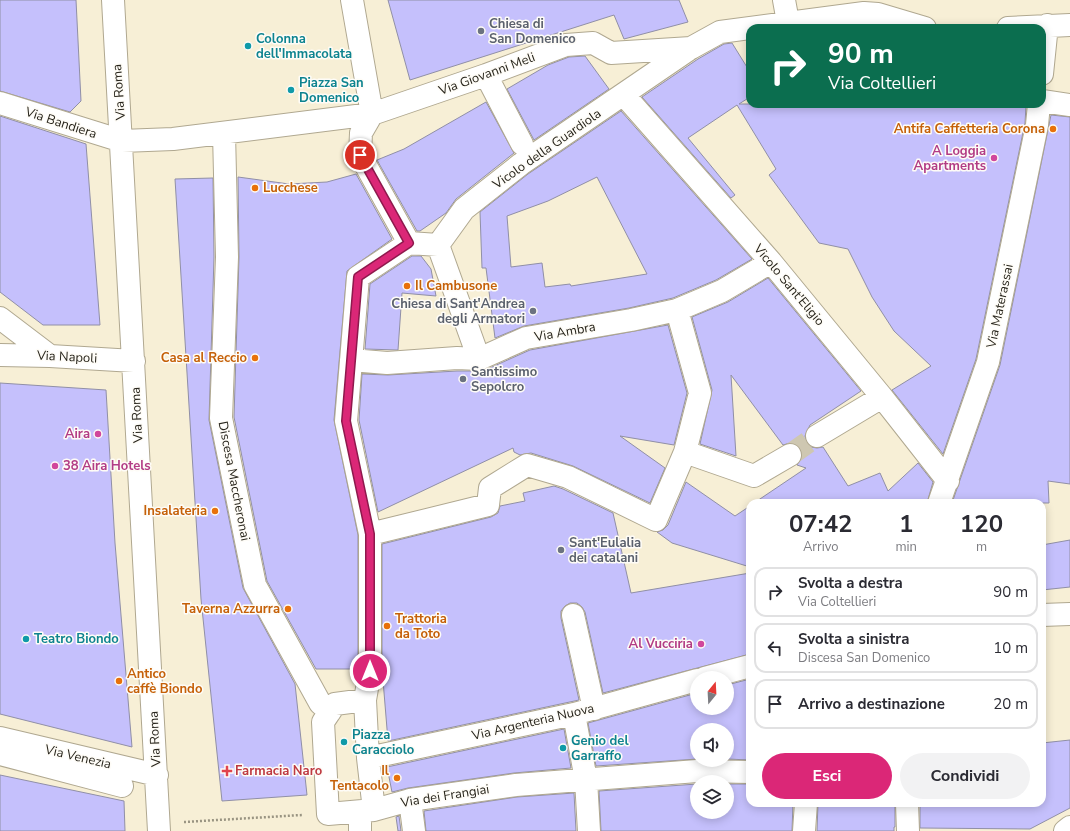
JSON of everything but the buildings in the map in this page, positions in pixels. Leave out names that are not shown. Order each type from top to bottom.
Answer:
[{"type":"street","name":"Via Roma","points":[[113,0],[159,827]]},
{"type":"street","points":[[352,0],[372,114],[361,133],[360,155],[409,243]]},
{"type":"street","points":[[784,0],[788,22]]},
{"type":"street","name":"Vicolo della Guardiola","points":[[774,24],[864,13],[878,14],[912,24]]},
{"type":"street","points":[[1046,35],[1047,25],[1070,25]]},
{"type":"street","name":"Vicolo della Guardiola","points":[[438,245],[464,209],[521,164],[691,48],[720,32],[746,28]]},
{"type":"street","name":"Via Giovanni Meli","points":[[372,114],[486,75],[566,45],[593,43],[611,53],[691,48]]},
{"type":"street","points":[[486,75],[522,144]]},
{"type":"street","name":"Vicolo Sant'Eligio","points":[[624,95],[771,262],[948,481]]},
{"type":"street","points":[[1046,102],[1070,105]]},
{"type":"street","name":"Via Bandiera","points":[[0,103],[59,123],[122,141]]},
{"type":"street","name":"Via Materassai","points":[[941,499],[988,362],[1037,125],[1039,108]]},
{"type":"street","points":[[122,141],[173,139],[372,114]]},
{"type":"street","name":"Discesa Maccheronai","points":[[224,133],[227,257],[221,418],[255,585],[320,703],[330,712]]},
{"type":"street","points":[[365,700],[335,704],[323,722],[328,814],[365,818],[368,758],[365,700],[370,671],[370,534],[346,421],[358,277],[409,243],[438,245],[479,359]]},
{"type":"street","name":"Via Ambra","points":[[351,360],[387,363],[457,358],[479,359],[526,338],[631,320],[678,310],[722,291],[771,262]]},
{"type":"street","points":[[370,534],[488,505],[490,488],[527,465],[568,477],[656,520],[685,452],[700,393],[678,310]]},
{"type":"street","points":[[0,318],[50,356]]},
{"type":"street","name":"Via Napoli","points":[[0,355],[50,356],[134,361]]},
{"type":"street","points":[[817,436],[882,398]]},
{"type":"street","points":[[685,452],[754,476],[790,455]]},
{"type":"street","points":[[1046,615],[1070,614]]},
{"type":"street","points":[[573,615],[584,711],[589,831]]},
{"type":"street","points":[[731,671],[746,667]]},
{"type":"street","name":"Via Argenteria Nuova","points":[[368,758],[584,711],[690,682]]},
{"type":"street","name":"Via Venezia","points":[[0,738],[157,775]]},
{"type":"street","points":[[0,754],[122,786]]},
{"type":"street","name":"Via dei Frangiai","points":[[365,818],[410,800],[516,786],[697,771],[746,772]]},
{"type":"street","points":[[410,800],[414,831]]},
{"type":"street","points":[[804,831],[806,807]]},
{"type":"street","points":[[907,807],[908,831]]},
{"type":"street","points":[[1065,831],[1070,828]]},
{"type":"path","points":[[159,827],[221,820],[328,814]]},
{"type":"tunnel","points":[[790,455],[817,436]]},
{"type":"place","name":"Chiesa di San Domenico","points":[[481,31]]},
{"type":"place","name":"Colonna dell'Immacolata","points":[[248,46]]},
{"type":"place","name":"Piazza San Domenico","points":[[291,90]]},
{"type":"place","name":"Antifa Caffetteria Corona","points":[[1053,129]]},
{"type":"place","name":"A Loggia Apartments","points":[[994,158]]},
{"type":"place","name":"Lucchese","points":[[255,188]]},
{"type":"place","name":"Il Cambusone","points":[[407,286]]},
{"type":"place","name":"Chiesa di Sant'Andrea degli Armatori","points":[[533,311]]},
{"type":"place","name":"Casa al Reccio","points":[[255,358]]},
{"type":"place","name":"Santissimo Sepolcro","points":[[463,379]]},
{"type":"place","name":"Aira","points":[[98,434]]},
{"type":"place","name":"38 Aira Hotels","points":[[55,466]]},
{"type":"place","name":"Insalateria","points":[[215,511]]},
{"type":"place","name":"Sant'Eulalia dei catalani","points":[[561,550]]},
{"type":"place","name":"Taverna Azzurra","points":[[288,609]]},
{"type":"place","name":"Trattoria da Toto","points":[[387,626]]},
{"type":"place","name":"Teatro Biondo","points":[[26,639]]},
{"type":"place","name":"Al Vucciria","points":[[701,644]]},
{"type":"place","name":"Antico caffè Biondo","points":[[119,681]]},
{"type":"place","name":"Piazza Caracciolo","points":[[344,742]]},
{"type":"place","name":"Genio del Garraffo","points":[[563,748]]},
{"type":"place","name":"Farmacia Naro","points":[[227,771]]},
{"type":"place","name":"Il Tentacolo","points":[[397,778]]},
{"type":"route","points":[[360,155],[409,243],[358,277],[346,421],[370,534],[370,671]]}]
